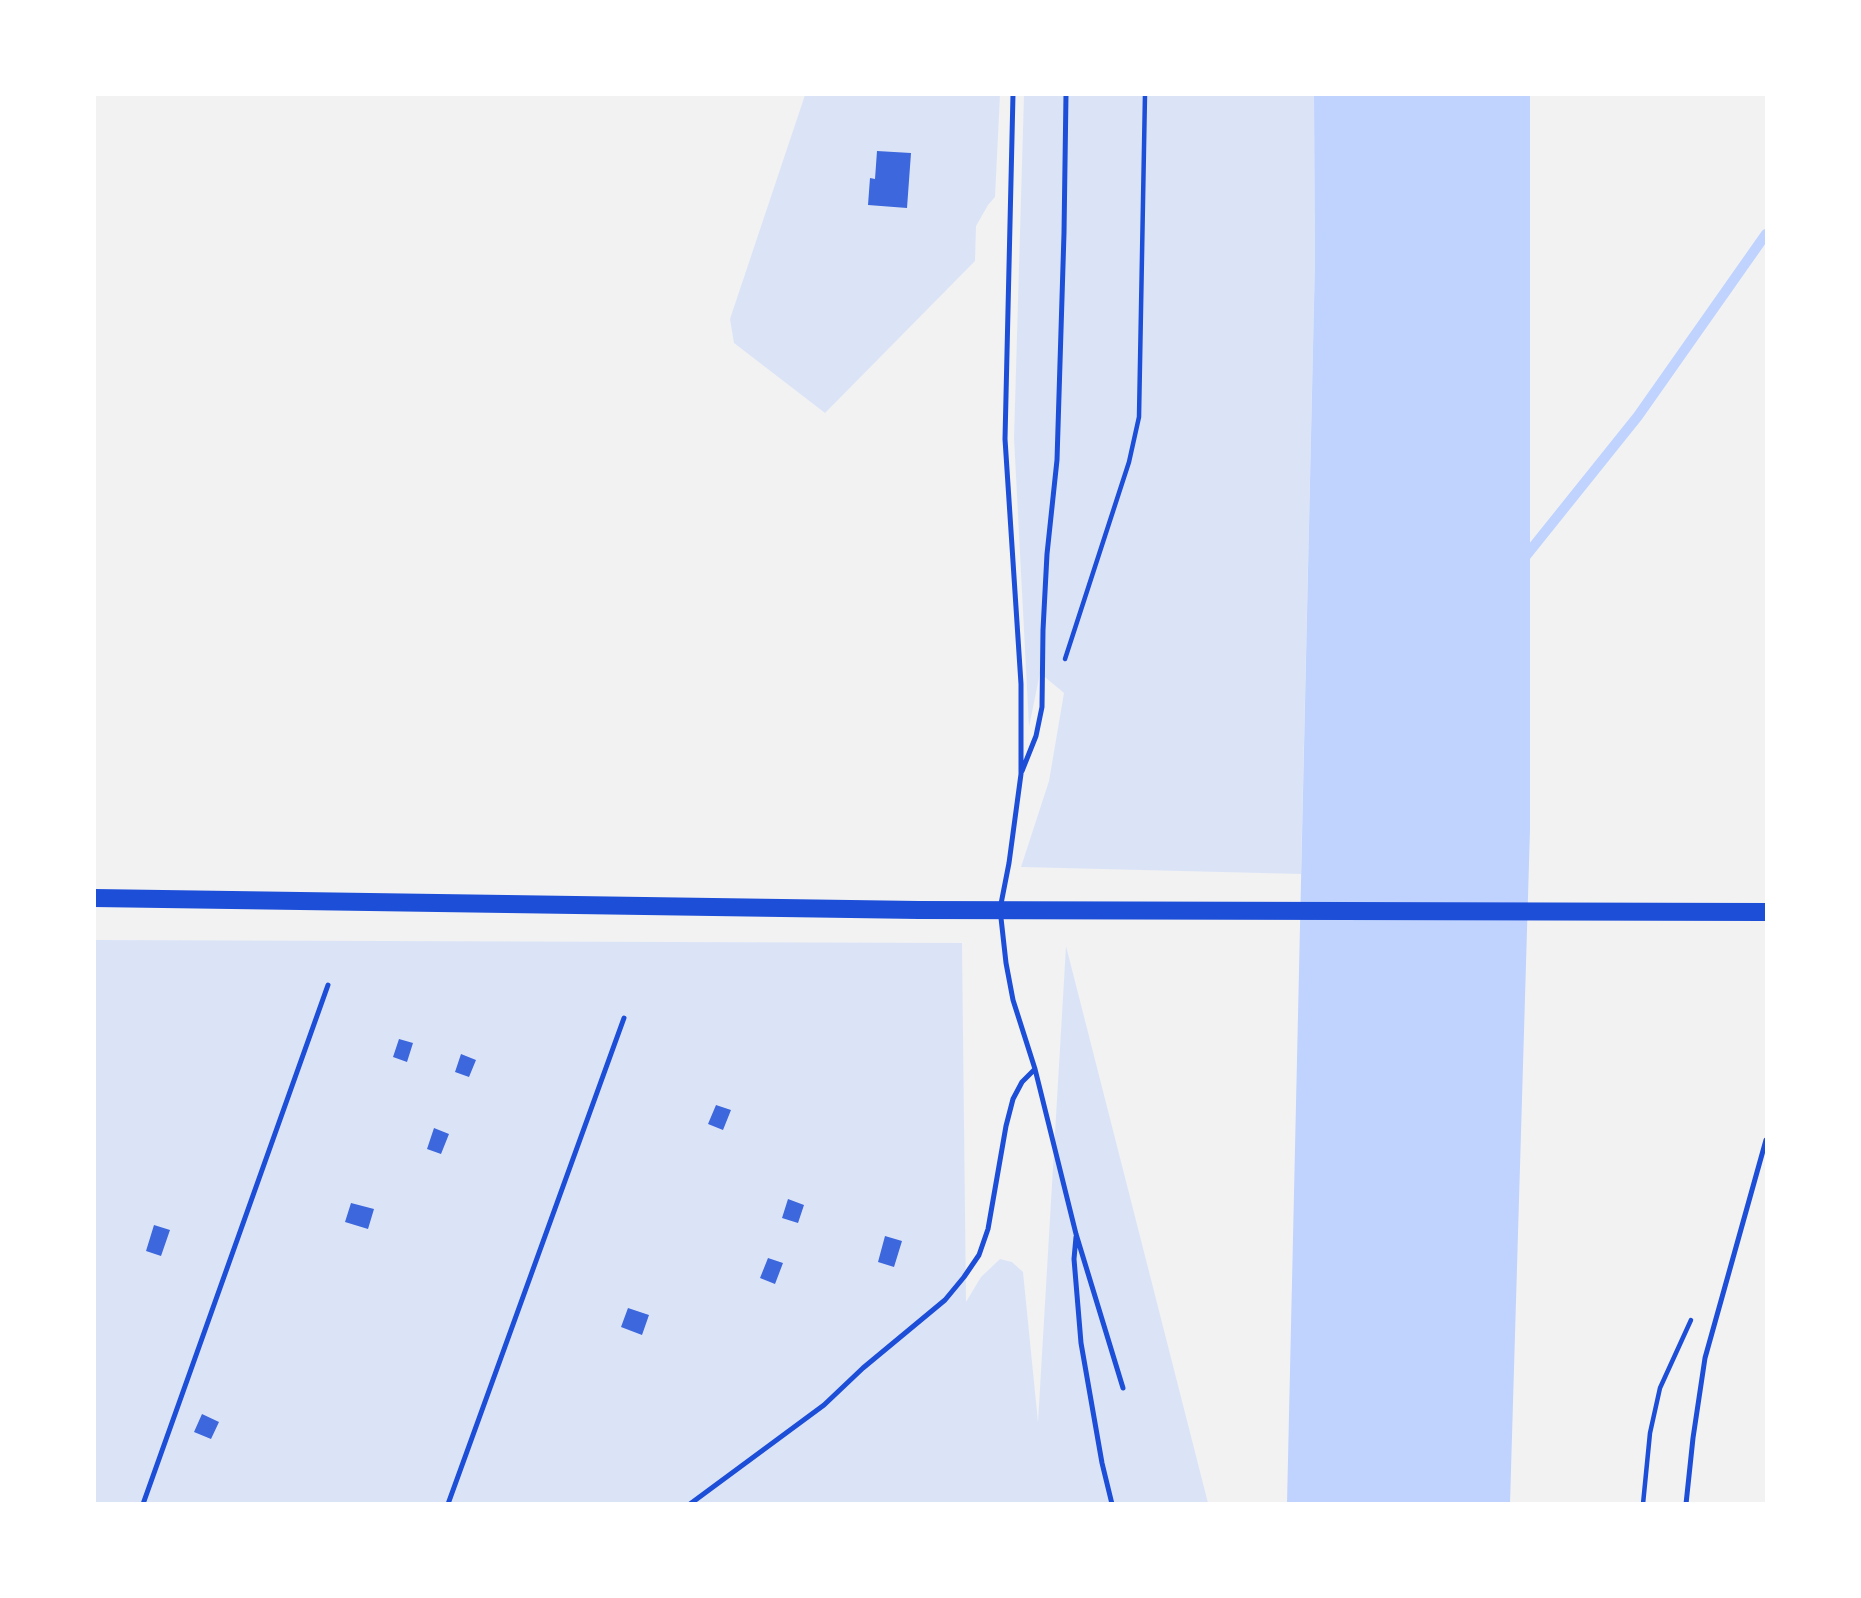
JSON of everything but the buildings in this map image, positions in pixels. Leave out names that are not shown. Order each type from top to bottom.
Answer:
[{"type":"main road","points":[[94,898],[919,910],[1766,912]]},
{"type":"lane","points":[[1013,94],[1005,439],[1021,684],[1021,774],[1000,909],[1013,1000],[1035,1069],[1076,1234],[1123,1388]]},
{"type":"lane","points":[[1021,774],[1036,736],[1042,707],[1046,554],[1057,460],[1066,94]]},
{"type":"lane","points":[[143,1503],[328,985]]},
{"type":"lane","points":[[448,1503],[624,1018]]},
{"type":"lane","points":[[690,1503],[824,1405],[863,1368],[945,1300],[964,1277],[979,1255],[988,1229],[1013,1099],[1035,1069]]},
{"type":"lane","points":[[1686,1503],[1706,1358],[1766,1140]]},
{"type":"lane","points":[[1076,1234],[1074,1259],[1081,1343],[1102,1463],[1112,1503]]},
{"type":"path","points":[[1063,664],[1125,474],[1139,417],[1145,94]]},
{"type":"path","points":[[1643,1503],[1650,1433],[1660,1388],[1692,1319]]},
{"type":"shaded area","points":[[805,95],[1000,95],[995,197],[976,226],[975,261],[825,413],[734,343],[730,319]]},
{"type":"shaded area","points":[[1024,95],[1314,95],[1315,260],[1301,874],[1021,867],[1049,781],[1064,693],[1040,673],[1029,727],[1014,438]]},
{"type":"shaded area","points":[[95,940],[962,943],[966,1302],[981,1277],[1000,1259],[1012,1262],[1023,1272],[1038,1422],[1066,946],[1208,1503],[95,1504]]},
{"type":"water","points":[[1314,95],[1530,95],[1530,829],[1510,1503],[1287,1504],[1315,260]]},
{"type":"waterway","points":[[1521,562],[1638,416],[1766,234]]}]
